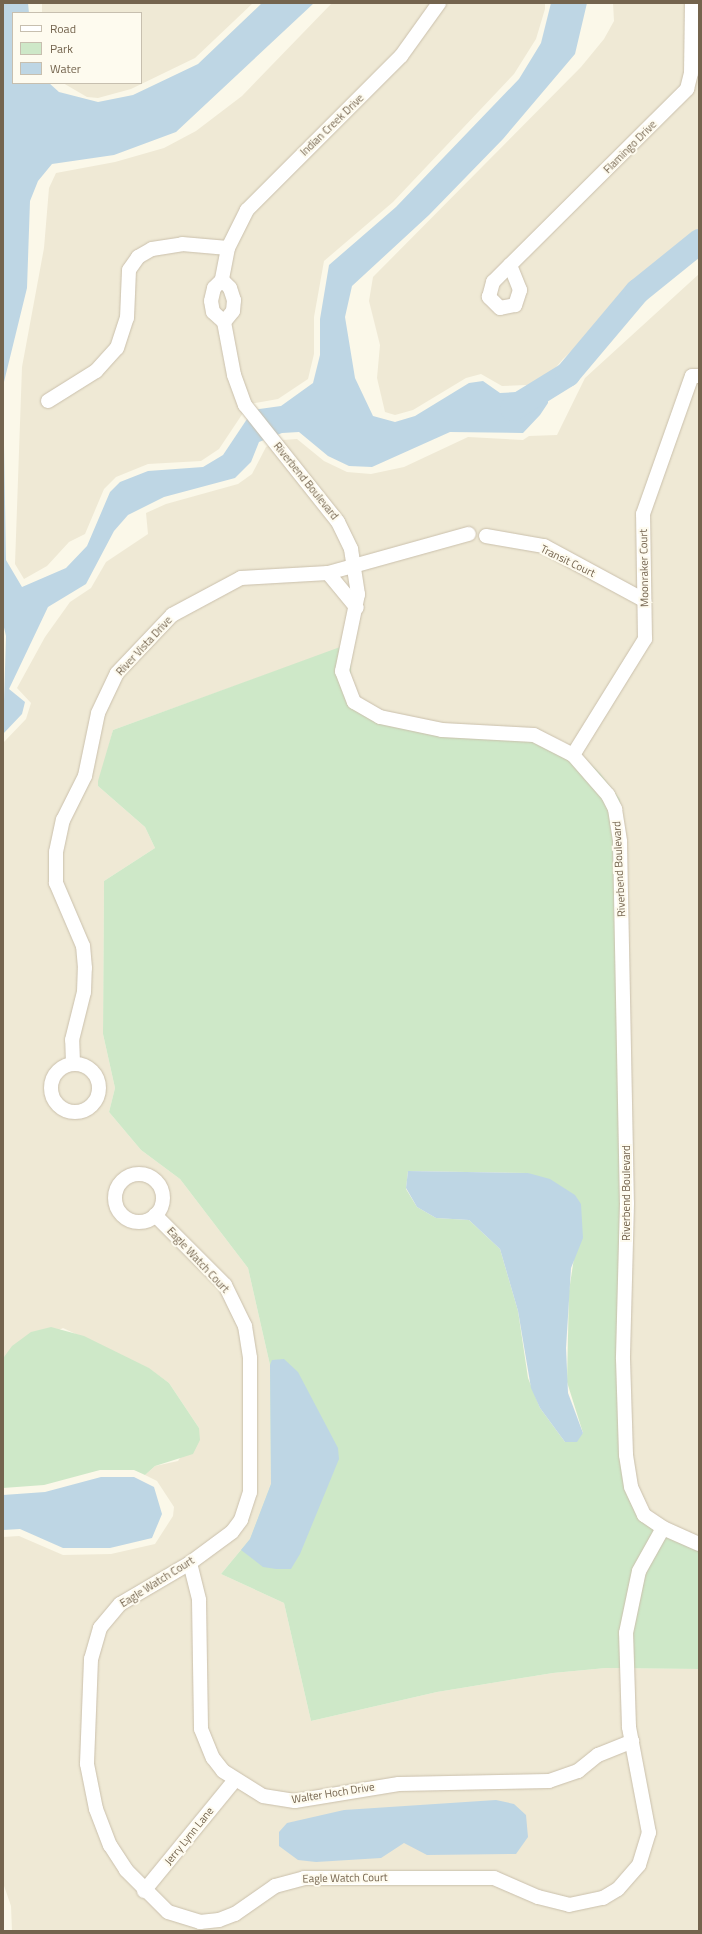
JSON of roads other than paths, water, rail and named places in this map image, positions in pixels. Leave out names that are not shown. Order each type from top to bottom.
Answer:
[{"type":"street","name":"Indian Creek Drive","points":[[228,248],[239,223],[258,196],[401,56],[439,3]]},
{"type":"street","name":"Flamingo Drive","points":[[510,265],[687,89],[691,73],[692,3]]},
{"type":"street","points":[[48,401],[96,370],[117,348],[127,318],[129,270],[138,257],[152,249],[182,244],[228,248]]},
{"type":"street","name":"Riverbend Boulevard","points":[[228,248],[222,280],[214,288],[211,301],[213,312],[224,322],[238,392],[247,409],[338,522],[351,549],[351,567],[358,594],[357,608],[342,671],[354,702],[366,711],[442,730],[534,735],[573,755],[608,795],[619,824],[627,1203],[623,1422],[636,1501],[644,1515],[663,1528],[699,1544]]},
{"type":"street","points":[[222,280],[230,288],[234,300],[233,311],[224,322]]},
{"type":"street","name":"Moonraker Court","points":[[573,755],[645,640],[643,514],[692,376],[699,376]]},
{"type":"street","points":[[351,567],[469,534]]},
{"type":"street","name":"Transit Court","points":[[486,536],[544,546],[644,600]]},
{"type":"street","name":"River Vista Drive","points":[[72,1063],[72,1040],[84,992],[85,968],[82,946],[56,883],[56,852],[63,820],[85,776],[93,729],[109,686],[126,662],[172,615],[211,592],[258,575],[328,573],[351,567]]},
{"type":"street","points":[[328,573],[357,608]]},
{"type":"street","name":"Eagle Watch Court","points":[[155,1215],[225,1285],[240,1312],[249,1342],[248,1506],[232,1532],[190,1563],[120,1604],[100,1628],[91,1659],[87,1737],[92,1795],[110,1845],[144,1891],[168,1912],[200,1922],[235,1914],[275,1886],[304,1878],[494,1878],[554,1902],[587,1903],[618,1889],[639,1865],[646,1849],[648,1817],[632,1741],[625,1689],[626,1633],[639,1571],[663,1528]]},
{"type":"street","name":"Walter Hoch Drive","points":[[190,1563],[199,1600],[201,1729],[213,1758],[234,1781],[263,1796],[295,1801],[399,1784],[532,1783],[573,1773],[598,1755],[632,1741]]},
{"type":"street","name":"Jerry Lynn Lane","points":[[144,1891],[234,1781]]},
{"type":"water","points":[[3,3],[28,3],[29,12],[12,12],[12,84],[50,84],[59,92],[98,102],[133,95],[198,64],[262,3],[314,3],[176,132],[114,155],[52,164],[38,181],[30,201],[27,288],[3,386]]},
{"type":"water","points":[[551,3],[587,3],[575,54],[503,139],[429,215],[352,286],[345,317],[355,378],[373,416],[395,422],[415,416],[469,383],[483,381],[500,393],[548,390],[548,403],[540,415],[523,433],[450,432],[372,467],[349,466],[328,456],[299,432],[282,433],[259,442],[251,462],[235,478],[164,497],[128,515],[114,531],[86,584],[48,607],[9,689],[25,702],[22,714],[3,734],[6,636],[3,623],[3,386],[6,560],[22,587],[66,568],[87,546],[110,492],[120,482],[148,471],[203,467],[223,455],[253,410],[281,406],[313,383],[320,355],[320,319],[329,265],[396,207],[519,79],[541,43]]},
{"type":"water","points":[[408,1171],[528,1173],[550,1179],[575,1195],[581,1204],[583,1238],[571,1268],[566,1348],[568,1393],[583,1433],[577,1442],[565,1442],[540,1408],[531,1388],[518,1311],[500,1249],[469,1220],[436,1218],[417,1207],[406,1188]]},
{"type":"water","points":[[284,1359],[298,1372],[338,1448],[339,1459],[300,1554],[291,1569],[276,1569],[263,1567],[241,1550],[250,1539],[271,1484],[270,1365],[272,1360]]},
{"type":"water","points":[[101,1477],[134,1477],[154,1487],[162,1514],[152,1538],[110,1548],[63,1548],[20,1529],[3,1530],[3,1495],[45,1492]]},
{"type":"water","points":[[496,1800],[514,1804],[526,1815],[528,1837],[516,1854],[427,1855],[404,1843],[381,1858],[316,1862],[298,1860],[279,1846],[279,1832],[287,1823],[344,1810]]},
{"type":"waterway","points":[[512,408],[567,374],[637,291],[699,241]]}]
